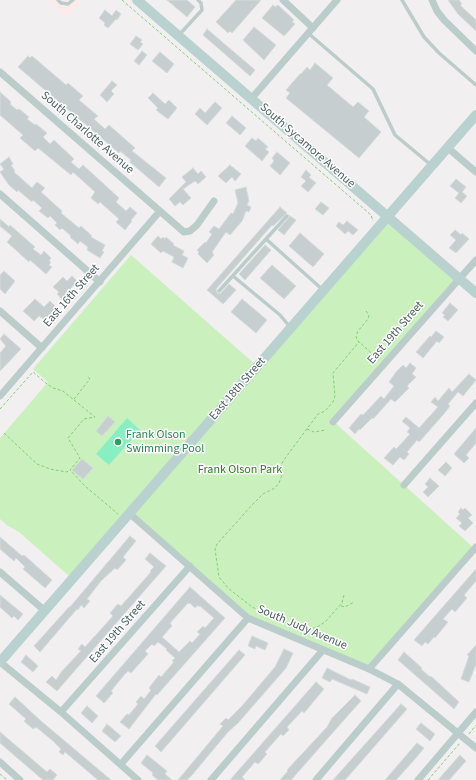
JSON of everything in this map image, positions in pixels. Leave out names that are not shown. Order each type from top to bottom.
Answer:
[{"type":"street","name":"South Sycamore Avenue","points":[[137,0],[476,293]]},
{"type":"street","points":[[283,0],[313,28]]},
{"type":"street","points":[[251,99],[337,0]]},
{"type":"street","points":[[432,0],[437,11],[444,20],[476,51]]},
{"type":"street","name":"South Charlotte Avenue","points":[[0,72],[184,232],[190,231],[197,225],[214,201]]},
{"type":"street","name":"East 18th Street","points":[[0,662],[476,115]]},
{"type":"street","points":[[448,148],[476,172]]},
{"type":"street","points":[[0,194],[100,282]]},
{"type":"street","name":"East 16th Street","points":[[0,396],[160,211]]},
{"type":"street","name":"East 19th Street","points":[[333,422],[476,260]]},
{"type":"street","points":[[0,311],[42,348]]},
{"type":"street","points":[[404,485],[476,403]]},
{"type":"street","name":"South Judy Avenue","points":[[129,513],[248,618],[369,669],[398,684],[476,748]]},
{"type":"street","points":[[369,669],[476,547]]},
{"type":"street","name":"East 19th Street","points":[[61,712],[190,566]]},
{"type":"street","points":[[0,572],[45,611]]},
{"type":"street","points":[[121,764],[248,618]]},
{"type":"street","points":[[211,780],[323,650]]},
{"type":"street","points":[[0,662],[61,712],[138,780]]},
{"type":"street","points":[[316,780],[398,684]]},
{"type":"street","points":[[418,780],[476,712]]},
{"type":"street","points":[[0,762],[20,780]]},
{"type":"lane","points":[[58,0],[64,4],[68,4],[73,0]]},
{"type":"lane","points":[[178,36],[202,10],[201,3],[198,0]]},
{"type":"lane","points":[[402,0],[424,37],[439,53],[476,85]]},
{"type":"lane","points":[[308,34],[373,90],[395,135],[432,166]]},
{"type":"lane","points":[[219,291],[286,216]]},
{"type":"lane","points":[[266,239],[324,291]]},
{"type":"lane","points":[[233,276],[280,316],[291,328]]},
{"type":"path","points":[[366,311],[369,315],[368,320],[358,331],[356,340],[384,364]]},
{"type":"path","points":[[344,595],[344,600],[325,622],[317,628],[302,630],[252,607],[228,588],[219,577],[215,554],[217,544],[253,504],[263,494],[275,488],[279,483],[282,475],[282,463],[318,414],[326,411],[330,407],[335,396],[333,373],[359,342]]},
{"type":"path","points":[[0,409],[32,372],[53,388],[63,391],[95,417],[84,420],[68,438],[80,458]]},
{"type":"path","points":[[74,399],[90,379],[88,377]]},
{"type":"path","points":[[307,428],[314,432],[326,430]]},
{"type":"path","points":[[4,433],[32,460],[44,468],[67,472],[70,470]]},
{"type":"path","points":[[340,605],[345,607],[354,602]]},
{"type":"path","points":[[428,780],[476,725]]},
{"type":"path","points":[[0,774],[7,780]]},
{"type":"shaded area","points":[[49,0],[81,0],[67,16]]},
{"type":"shaded area","name":"Frank Olson Swimming Pool","points":[[127,418],[140,430],[109,465],[96,454]]},
{"type":"green space","name":"Frank Olson Park","points":[[388,216],[459,278],[333,421],[475,549],[369,669],[248,618],[129,514],[69,576],[19,532],[8,526],[0,519],[0,438],[48,382],[33,369],[131,255],[257,366]]},
{"type":"building","points":[[167,0],[187,0],[195,7],[187,17]]},
{"type":"building","points":[[236,0],[261,0],[232,33],[230,31],[228,33],[216,22]]},
{"type":"building","points":[[448,0],[459,0],[462,4],[460,5],[476,20],[476,31],[458,14]]},
{"type":"building","points":[[273,5],[275,7],[278,5],[294,20],[292,22],[295,24],[284,36],[262,18]]},
{"type":"building","points":[[105,10],[112,16],[116,10],[121,14],[108,28],[99,18]]},
{"type":"building","points":[[254,27],[276,45],[264,60],[243,40]]},
{"type":"building","points":[[207,29],[255,70],[250,76],[203,35]]},
{"type":"building","points":[[136,36],[142,40],[140,42],[143,44],[138,50],[130,44]]},
{"type":"building","points":[[142,51],[147,55],[139,65],[134,61]]},
{"type":"building","points":[[160,52],[174,64],[167,73],[152,61]]},
{"type":"building","points":[[28,56],[30,58],[32,56],[66,85],[68,83],[83,96],[79,100],[98,116],[94,119],[105,129],[109,125],[135,148],[132,151],[166,178],[159,187],[130,162],[131,160],[120,151],[119,153],[18,67]]},
{"type":"building","points":[[315,63],[333,78],[327,85],[353,107],[358,102],[369,111],[364,117],[381,132],[359,158],[286,98],[290,93],[286,90],[307,67],[310,70]]},
{"type":"building","points":[[112,81],[117,85],[111,91],[114,94],[107,102],[100,95]]},
{"type":"building","points":[[0,92],[11,102],[10,104],[29,117],[27,119],[47,133],[43,137],[50,144],[54,140],[74,159],[71,162],[79,169],[83,165],[119,198],[116,202],[126,211],[130,207],[137,213],[125,230],[116,222],[119,219],[100,202],[98,204],[91,198],[95,192],[73,172],[71,175],[38,148],[35,151],[20,138],[23,135],[0,115]]},
{"type":"building","points":[[153,93],[165,104],[169,100],[177,108],[168,119],[156,110],[158,108],[148,98]]},
{"type":"building","points":[[215,102],[222,108],[207,125],[195,114],[200,108],[205,113]]},
{"type":"building","points":[[232,116],[246,128],[240,135],[226,123]]},
{"type":"building","points":[[252,138],[256,141],[258,138],[268,147],[265,149],[269,152],[262,161],[245,146]]},
{"type":"building","points":[[277,152],[290,163],[280,175],[270,166],[274,161],[272,158]]},
{"type":"building","points":[[9,157],[13,164],[11,165],[15,171],[14,172],[32,188],[37,182],[45,188],[41,192],[62,211],[61,213],[79,228],[81,226],[92,236],[91,237],[105,245],[102,251],[104,252],[100,258],[87,250],[88,247],[80,241],[78,244],[62,228],[60,230],[55,225],[57,223],[50,216],[48,218],[39,211],[42,208],[33,200],[32,202],[18,190],[17,192],[9,185],[0,172],[4,169],[0,164]]},
{"type":"building","points":[[230,165],[241,174],[235,181],[232,177],[226,183],[218,176]]},
{"type":"building","points":[[193,168],[198,174],[201,171],[206,177],[198,184],[195,181],[183,189],[191,198],[183,205],[180,202],[175,206],[169,199],[186,182],[182,177]]},
{"type":"building","points":[[306,170],[311,175],[309,177],[316,183],[308,192],[301,186],[306,181],[301,177]]},
{"type":"building","points":[[456,179],[466,187],[462,192],[467,196],[461,203],[455,198],[459,193],[450,186]]},
{"type":"building","points":[[246,187],[249,201],[247,205],[251,207],[249,212],[246,211],[242,221],[230,235],[226,232],[212,252],[214,255],[207,263],[198,254],[199,252],[197,250],[205,242],[206,243],[212,234],[209,232],[214,226],[219,229],[231,213],[233,214],[238,203],[235,190]]},
{"type":"building","points":[[321,202],[329,208],[323,215],[315,209]]},
{"type":"building","points":[[280,207],[287,213],[273,226],[272,225],[216,289],[217,293],[220,294],[229,284],[236,290],[223,304],[207,290]]},
{"type":"building","points":[[290,216],[296,220],[284,235],[278,230]]},
{"type":"building","points":[[0,219],[9,227],[10,225],[35,247],[33,249],[41,255],[44,251],[51,258],[49,265],[52,267],[46,274],[30,260],[29,262],[7,242],[12,236],[0,226]]},
{"type":"building","points":[[347,221],[358,230],[353,235],[348,231],[345,234],[336,226],[339,222],[343,225]]},
{"type":"building","points":[[455,230],[461,235],[462,233],[469,239],[456,253],[449,248],[456,240],[450,235]]},
{"type":"building","points":[[300,233],[324,254],[313,267],[289,246]]},
{"type":"building","points":[[158,236],[161,239],[163,237],[165,239],[166,237],[174,244],[173,245],[184,251],[182,255],[188,258],[183,268],[172,262],[174,257],[163,251],[161,253],[151,244]]},
{"type":"building","points":[[265,245],[271,250],[245,280],[239,274]]},
{"type":"building","points":[[272,265],[296,286],[284,299],[260,278]]},
{"type":"building","points":[[4,271],[15,281],[5,294],[0,289],[0,275]]},
{"type":"building","points":[[72,276],[77,281],[62,299],[57,294],[59,292],[53,287],[63,277],[67,281]]},
{"type":"building","points":[[35,299],[44,307],[50,301],[56,307],[45,320],[39,316],[34,321],[23,311]]},
{"type":"building","points":[[242,299],[267,320],[256,333],[231,312]]},
{"type":"building","points":[[450,303],[458,310],[448,321],[443,317],[445,315],[442,313]]},
{"type":"building","points":[[436,331],[444,337],[439,343],[437,341],[423,358],[416,352]]},
{"type":"building","points":[[4,334],[21,349],[0,371],[0,353],[6,346],[0,339]]},
{"type":"building","points":[[410,363],[416,368],[412,374],[416,377],[407,386],[409,388],[395,402],[391,399],[373,419],[372,418],[355,434],[349,428],[361,414],[363,415],[381,396],[384,399],[394,386],[389,382],[396,372],[403,365],[406,368]]},
{"type":"building","points":[[469,374],[476,380],[463,396],[458,392],[448,404],[450,406],[443,415],[419,442],[417,440],[407,452],[409,454],[404,460],[400,457],[393,465],[384,458],[394,447],[396,449],[410,434],[407,432],[410,428],[402,421],[406,417],[419,428],[438,407],[431,402],[435,397],[438,401],[449,388],[452,392]]},
{"type":"building","points":[[108,416],[115,422],[102,436],[96,431]]},
{"type":"building","points":[[476,428],[476,443],[466,455],[469,458],[464,463],[454,454]]},
{"type":"building","points":[[82,459],[93,468],[83,479],[72,470]]},
{"type":"building","points":[[446,462],[452,468],[445,476],[438,470]]},
{"type":"building","points":[[430,478],[439,486],[428,497],[423,492],[428,487],[425,484]]},
{"type":"building","points":[[461,508],[463,510],[465,508],[472,515],[468,518],[473,523],[465,531],[459,526],[462,523],[456,518],[460,514],[458,512]]},
{"type":"building","points":[[130,536],[136,541],[123,557],[126,560],[117,570],[115,568],[101,581],[87,599],[90,601],[84,608],[81,605],[78,610],[77,609],[40,652],[34,646],[70,607]]},
{"type":"building","points":[[0,537],[22,556],[24,555],[52,580],[45,588],[23,569],[25,567],[16,558],[14,561],[0,549]]},
{"type":"building","points":[[150,553],[166,566],[57,691],[46,682],[52,676],[56,680],[62,671],[81,651],[78,649],[82,644],[85,647],[113,616],[110,613],[118,604],[121,606],[151,572],[150,571],[154,567],[145,559]]},
{"type":"building","points":[[476,569],[476,581],[464,595],[467,598],[455,612],[452,609],[443,619],[448,622],[435,638],[434,637],[428,644],[425,642],[422,646],[414,640]]},
{"type":"building","points":[[190,587],[225,618],[157,695],[156,694],[129,729],[120,722],[127,714],[129,715],[138,704],[136,702],[141,696],[144,699],[151,690],[149,688],[159,675],[161,677],[174,662],[172,661],[175,658],[166,650],[167,649],[158,642],[154,646],[152,644],[145,651],[148,654],[131,673],[128,671],[124,675],[111,691],[113,693],[104,703],[96,696]],"holes":[[[188,603],[190,603],[195,608],[198,605],[199,607],[200,606],[214,618],[205,628],[203,626],[197,632],[200,634],[192,643],[190,641],[179,652],[162,637],[172,626],[170,623]]]},
{"type":"building","points":[[0,595],[23,614],[18,620],[14,616],[12,618],[0,607]]},
{"type":"building","points":[[252,636],[268,643],[265,650],[256,646],[255,649],[248,646]]},
{"type":"building","points":[[476,645],[476,664],[469,682],[461,679],[469,656],[467,655]]},
{"type":"building","points":[[284,649],[293,653],[286,668],[238,723],[228,732],[192,775],[187,780],[178,780],[223,726],[220,724],[226,718],[228,720],[242,706],[275,667]]},
{"type":"building","points":[[239,650],[245,655],[161,752],[155,746]]},
{"type":"building","points":[[404,652],[459,702],[454,709],[398,660]]},
{"type":"building","points":[[26,655],[38,666],[33,672],[21,662]]},
{"type":"building","points":[[327,668],[351,680],[352,679],[370,687],[367,694],[332,679],[330,682],[322,678]]},
{"type":"building","points":[[316,682],[324,689],[304,713],[302,711],[287,727],[289,730],[283,736],[281,734],[280,735],[265,752],[267,754],[258,764],[255,762],[242,777],[245,780],[230,780]]},
{"type":"building","points":[[355,695],[361,701],[291,780],[280,780],[288,771],[287,770],[327,727],[332,718]]},
{"type":"building","points":[[15,697],[111,780],[98,780],[65,752],[63,755],[59,752],[61,749],[53,741],[36,727],[33,729],[24,721],[26,719],[9,704]]},
{"type":"building","points":[[401,704],[407,709],[345,780],[333,780]]},
{"type":"building","points":[[87,706],[98,716],[92,723],[81,713]]},
{"type":"building","points":[[421,723],[435,734],[430,741],[416,729]]},
{"type":"building","points":[[107,724],[121,736],[115,742],[102,731]]},
{"type":"building","points":[[0,732],[47,772],[50,769],[57,775],[53,780],[43,780],[0,743]]},
{"type":"building","points":[[417,743],[424,748],[415,759],[396,780],[385,780]]},
{"type":"building","points":[[147,755],[167,771],[165,774],[172,780],[158,780],[152,775],[153,773],[141,763]]},
{"type":"building","points":[[460,755],[466,761],[449,780],[438,780]]},
{"type":"place","name":"Frank Olson Swimming Pool","points":[[118,442]]}]
